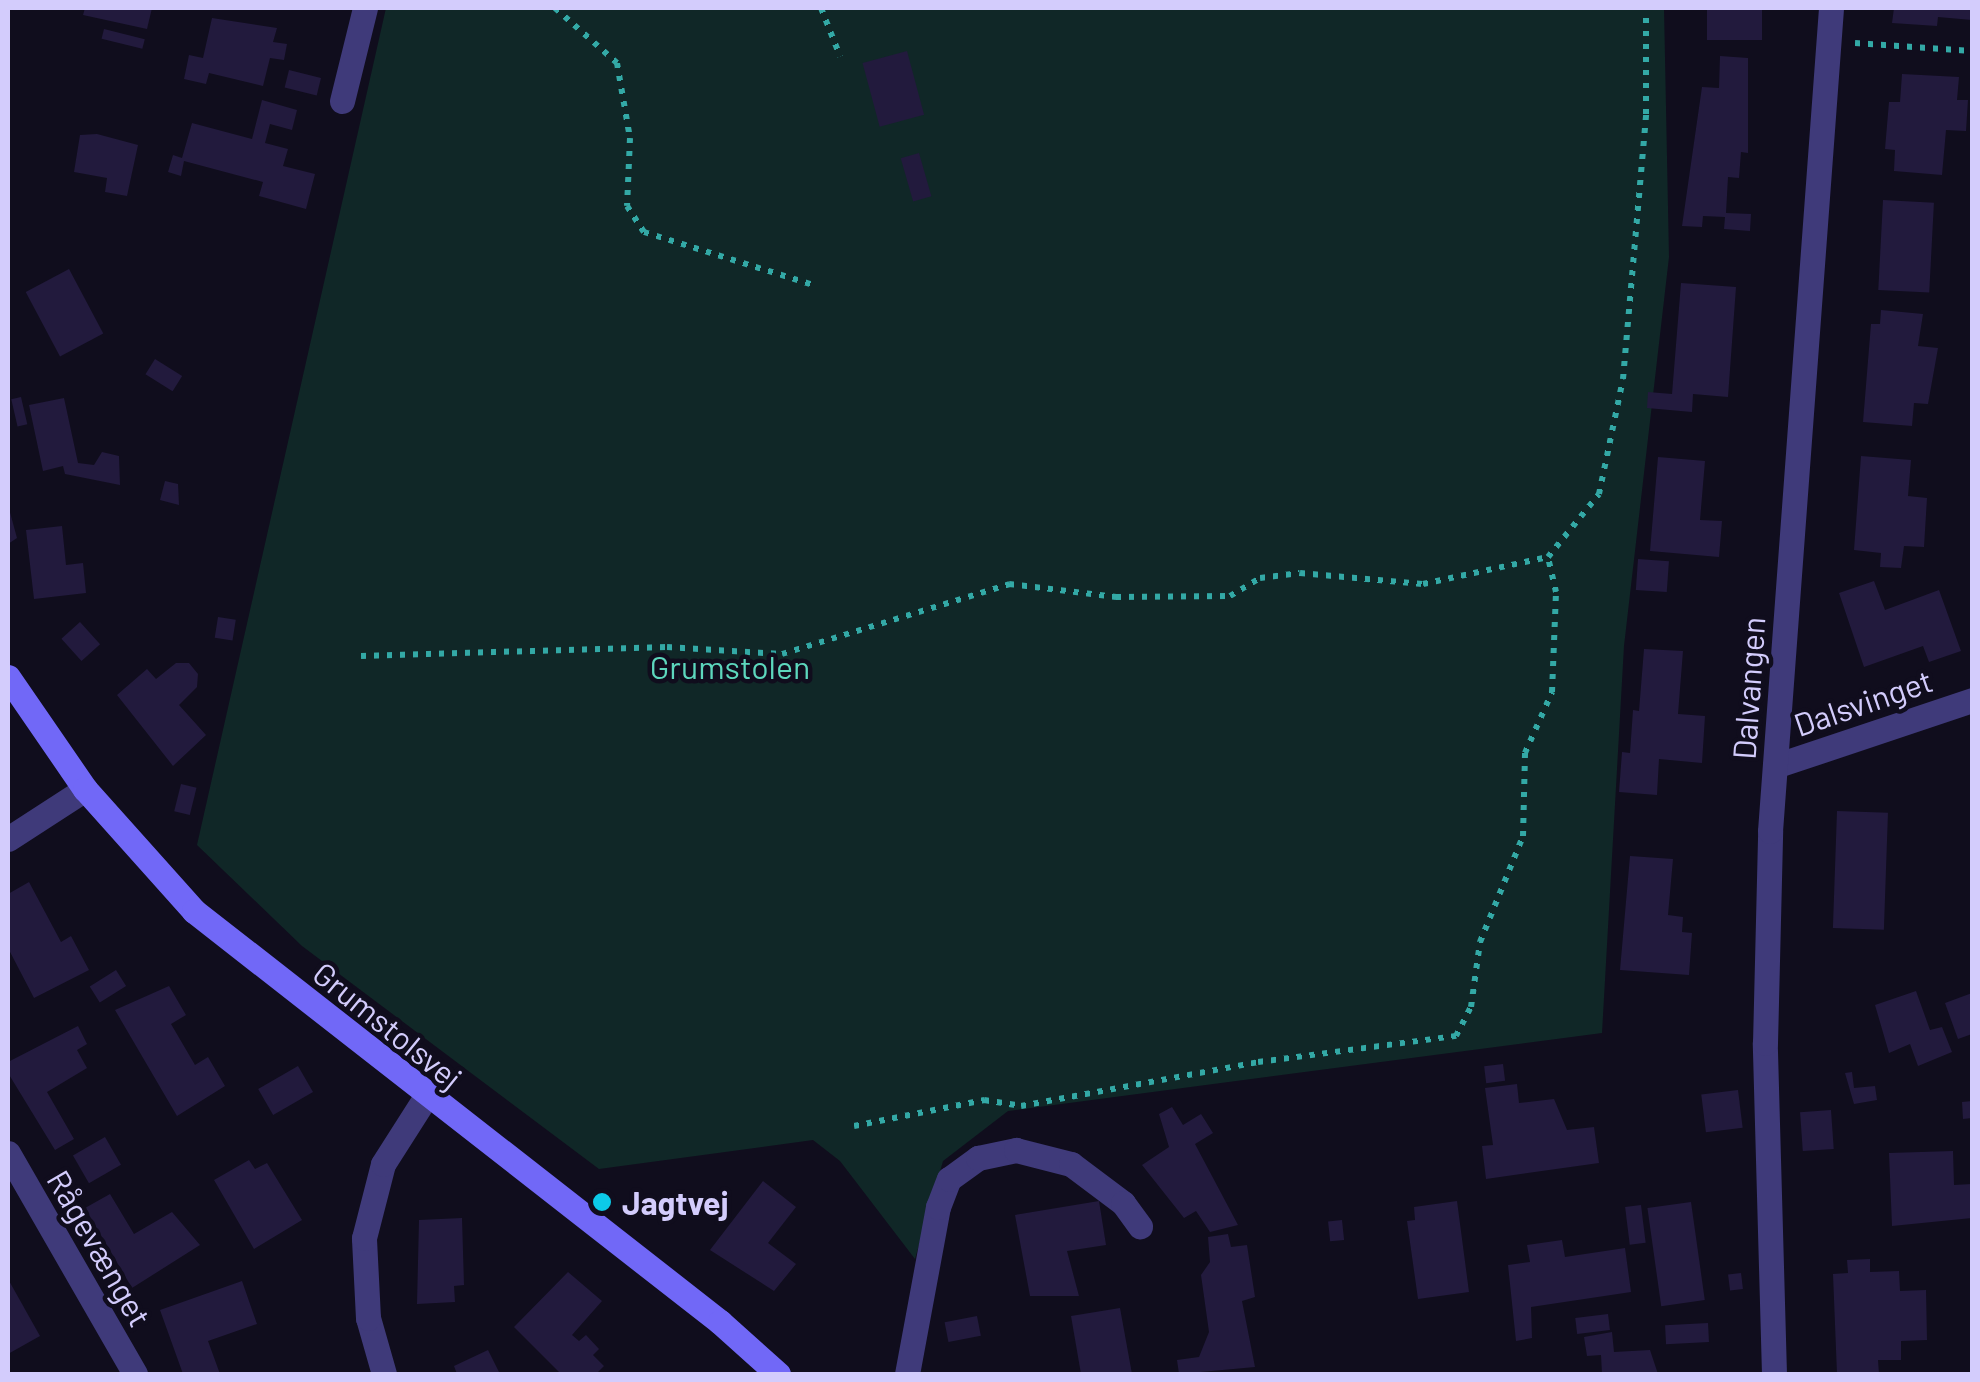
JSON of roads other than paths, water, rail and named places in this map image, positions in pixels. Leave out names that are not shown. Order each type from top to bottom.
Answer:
[{"type":"street","points":[[342,101],[365,8]]},
{"type":"street","name":"Dalvangen","points":[[1774,1374],[1765,1042],[1775,766],[1831,8]]},
{"type":"street","name":"Grumstolsvej","points":[[8,677],[84,788],[194,912],[425,1098],[720,1322],[778,1374]]},
{"type":"street","name":"Dalsvinget","points":[[1775,766],[1972,700]]},
{"type":"street","points":[[8,839],[84,788]]},
{"type":"street","points":[[384,1374],[366,1304],[364,1238],[383,1164],[425,1098]]},
{"type":"street","points":[[907,1374],[938,1207],[949,1179],[978,1158],[1016,1150],[1071,1164],[1123,1203],[1140,1226]]},
{"type":"street","name":"Rågevænget","points":[[8,1153],[135,1374]]},
{"type":"place","name":"Jagtvej","points":[[602,1202]]},
{"type":"park label","name":"Grumstolen","points":[[730,666]]}]
